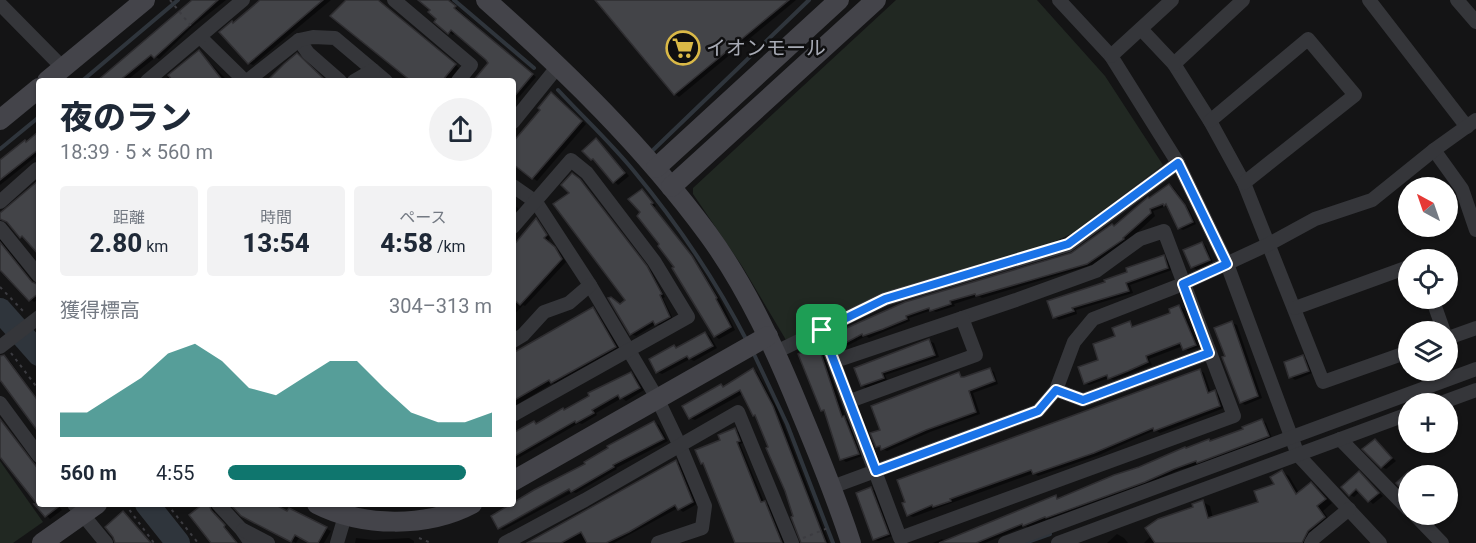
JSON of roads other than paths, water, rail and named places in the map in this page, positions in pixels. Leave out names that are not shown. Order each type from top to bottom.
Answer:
[{"type":"street","points":[[51,78],[145,0]]},
{"type":"street","points":[[151,78],[243,0]]},
{"type":"street","points":[[394,0],[471,65],[460,78]]},
{"type":"street","points":[[486,0],[559,65],[656,168],[709,236],[772,344],[832,487],[851,543]]},
{"type":"street","points":[[656,168],[839,0]]},
{"type":"street","points":[[671,187],[876,0]]},
{"type":"street","points":[[1059,0],[1111,56],[1178,163],[1227,264],[1298,455],[1380,543]]},
{"type":"street","points":[[1111,56],[1172,0]]},
{"type":"street","points":[[1174,64],[1243,0]]},
{"type":"street","points":[[832,487],[1038,411],[1056,390],[1074,342],[1093,319],[1183,284],[1269,244],[1315,219],[1372,200],[1472,123],[1369,0]]},
{"type":"street","points":[[1457,0],[1476,22]]},
{"type":"street","points":[[0,4],[63,68]]},
{"type":"street","points":[[1141,29],[1174,64],[1210,121],[1244,183],[1323,382],[1398,356]]},
{"type":"street","points":[[200,37],[243,78]]},
{"type":"street","points":[[250,78],[299,40],[313,37],[334,38],[382,78]]},
{"type":"street","points":[[1210,121],[1308,39],[1355,95],[1244,183]]},
{"type":"street","points":[[299,40],[308,52],[337,78]]},
{"type":"street","points":[[516,118],[559,65]]},
{"type":"street","points":[[359,78],[373,70]]},
{"type":"street","points":[[0,120],[36,90]]},
{"type":"street","points":[[1434,150],[1462,189],[1476,230]]},
{"type":"street","points":[[516,224],[571,160],[587,173],[654,261],[688,317],[516,413]]},
{"type":"street","points":[[516,480],[657,398],[772,344],[822,330],[885,299],[1068,244],[1178,163]]},
{"type":"street","points":[[0,202],[36,170]]},
{"type":"street","points":[[516,188],[536,202],[590,285],[657,398],[705,506],[702,528],[658,543]]},
{"type":"street","points":[[0,228],[36,272]]},
{"type":"street","points":[[822,330],[900,538],[1234,416],[1164,231],[1140,239],[1096,271],[835,361]]},
{"type":"street","points":[[1295,309],[1398,271]]},
{"type":"street","points":[[516,340],[523,336],[544,312],[568,303],[590,285]]},
{"type":"street","points":[[850,402],[976,355],[963,318]]},
{"type":"street","points":[[2,345],[36,319]]},
{"type":"street","points":[[1458,334],[1476,328]]},
{"type":"street","points":[[1056,390],[1083,400],[1209,353]]},
{"type":"street","points":[[1005,543],[1476,369]]},
{"type":"street","points":[[1458,397],[1476,390]]},
{"type":"street","points":[[0,403],[36,452]]},
{"type":"street","points":[[505,543],[738,412],[792,543]]},
{"type":"street","points":[[1059,543],[1398,418]]},
{"type":"street","points":[[1340,439],[1398,499]]},
{"type":"street","points":[[221,507],[250,543]]},
{"type":"street","points":[[324,507],[345,516],[379,520],[417,519],[446,515],[464,507]]},
{"type":"street","points":[[42,543],[85,508],[106,543]]},
{"type":"street","points":[[1311,543],[1348,509]]},
{"type":"street","points":[[337,543],[345,516]]},
{"type":"street","points":[[1425,525],[1442,543]]},
{"type":"street","points":[[241,530],[268,543]]},
{"type":"waterway","points":[[86,78],[178,0]]},
{"type":"waterway","points":[[454,0],[534,68]]},
{"type":"waterway","points":[[650,153],[809,0]]},
{"type":"waterway","points":[[558,90],[624,160],[665,211],[709,275],[747,341]]},
{"type":"waterway","points":[[0,149],[36,119]]},
{"type":"waterway","points":[[0,310],[36,351]]},
{"type":"waterway","points":[[752,350],[787,424],[833,543]]},
{"type":"waterway","points":[[149,507],[178,543]]},
{"type":"waterway","points":[[1025,543],[1050,534]]},
{"type":"place","name":"イオンモール","points":[[683,48]]}]
